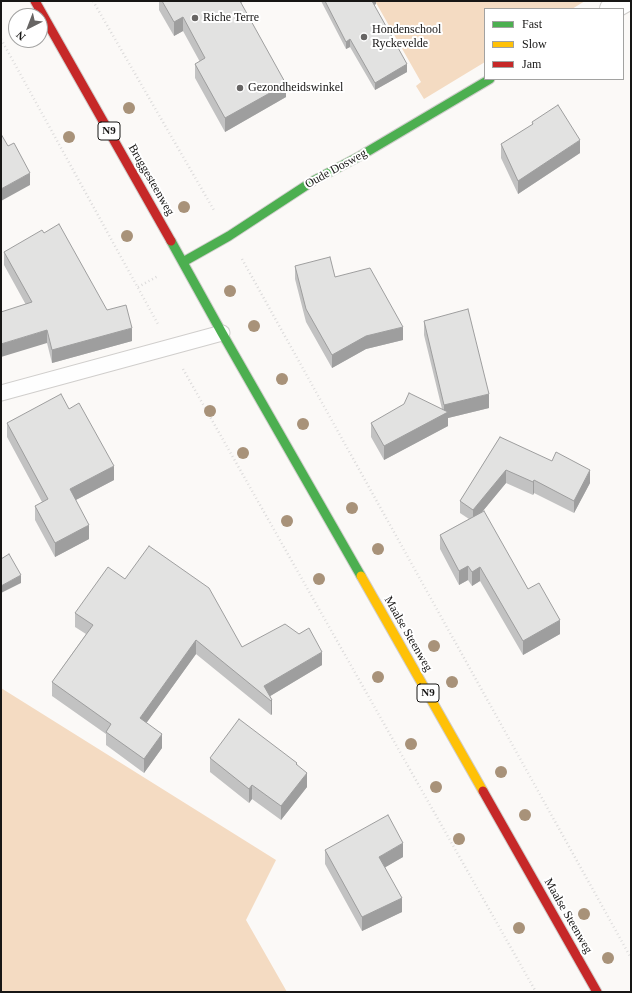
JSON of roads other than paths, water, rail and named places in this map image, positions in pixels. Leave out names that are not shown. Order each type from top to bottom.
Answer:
[{"type":"main road","name":"Bruggesteenweg","points":[[35,1],[233,350]]},
{"type":"main road","name":"Oude Dosweg","points":[[183,262],[229,236],[313,181],[360,156],[488,80]]},
{"type":"main road","name":"Maalse Steenweg","points":[[233,350],[597,992]]},
{"type":"street","points":[[613,8],[624,1]]},
{"type":"lane","points":[[1,393],[222,333]]},
{"type":"place","name":"Riche Terre","points":[[195,18]]},
{"type":"place","name":"Hondenschool Ryckevelde","points":[[364,37]]},
{"type":"place","name":"Gezondheidswinkel","points":[[240,88]]}]
